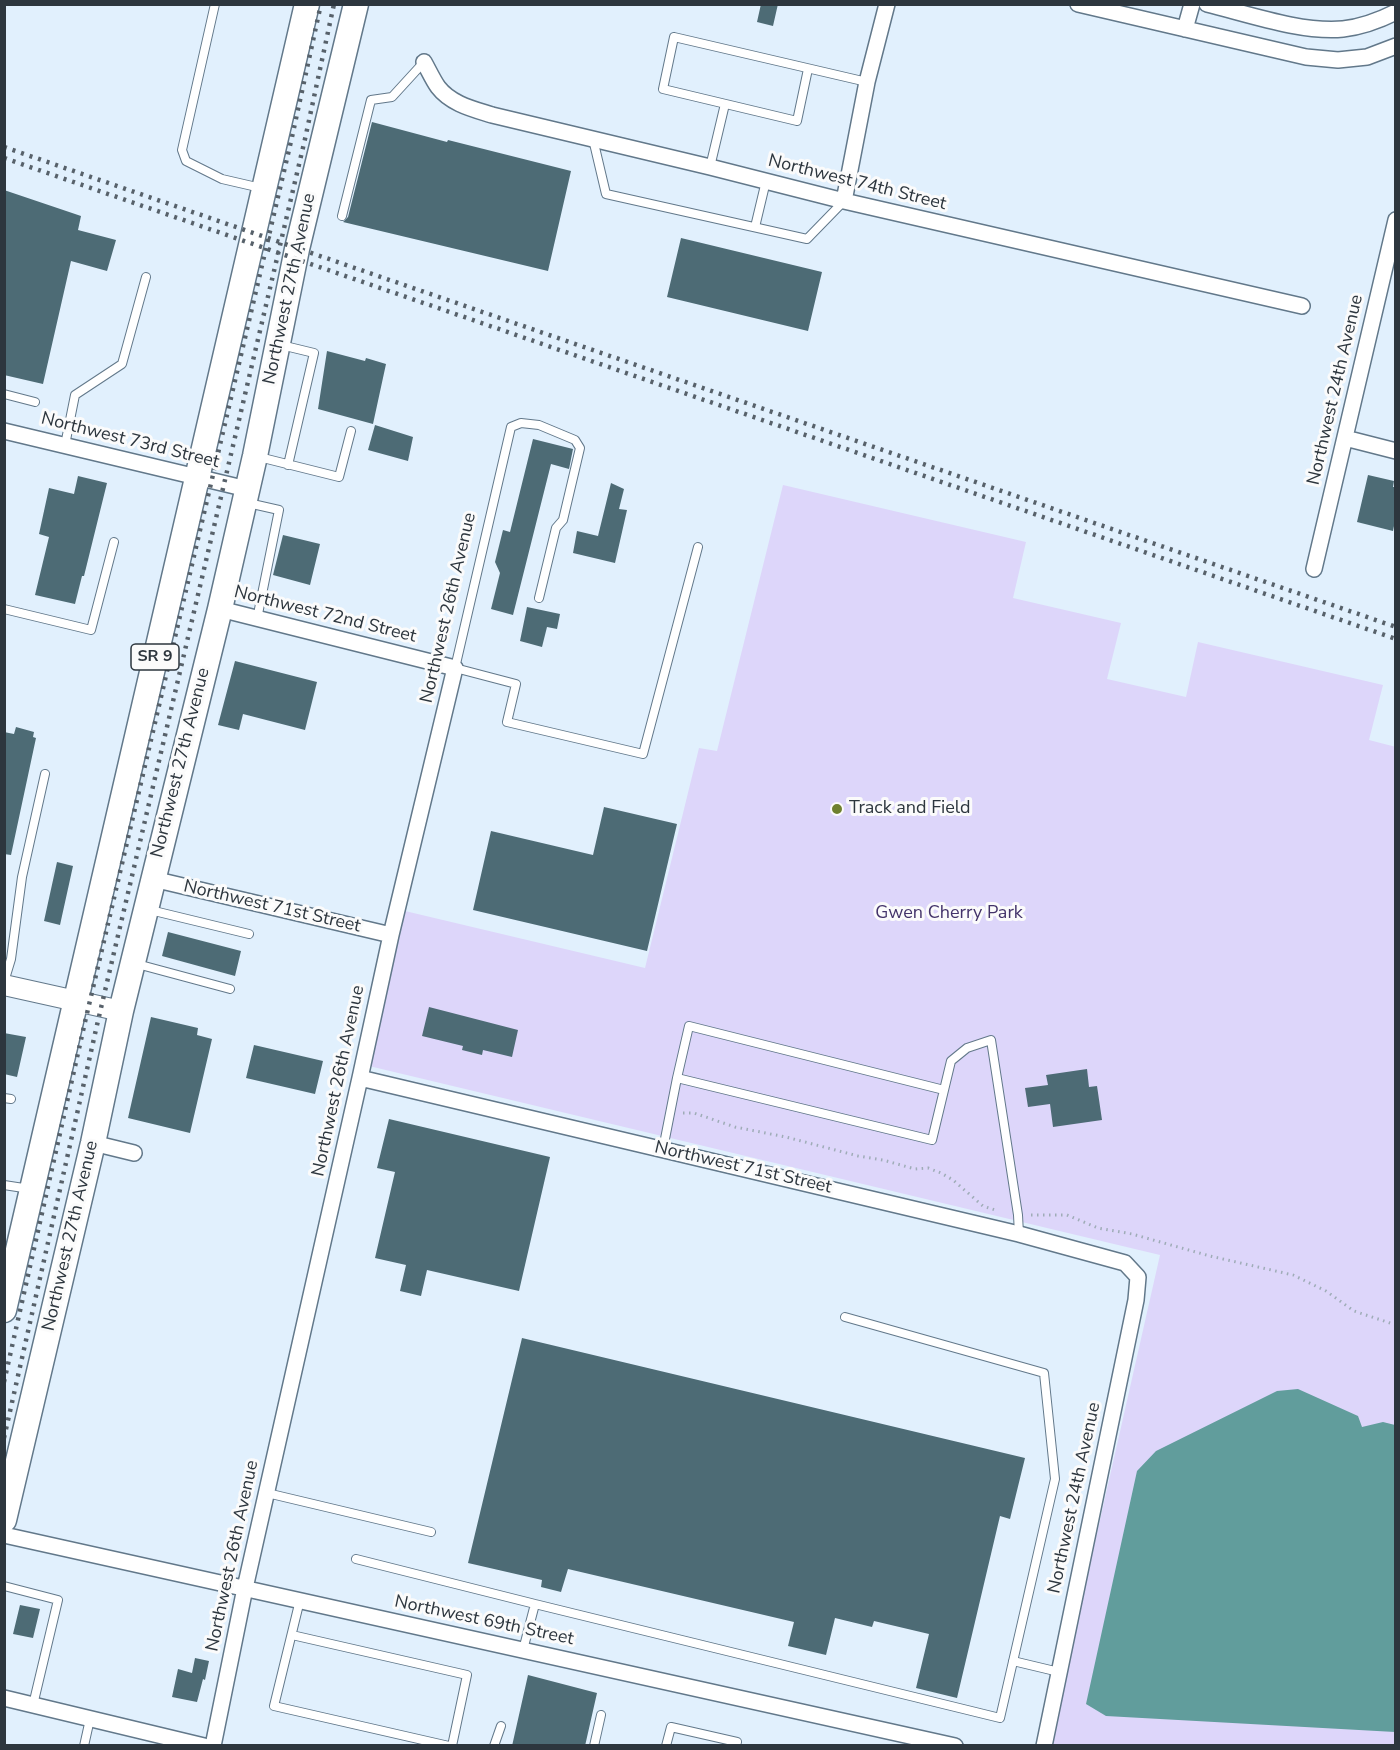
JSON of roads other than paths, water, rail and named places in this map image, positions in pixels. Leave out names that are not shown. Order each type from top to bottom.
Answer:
[{"type":"main road","name":"SR 9","points":[[4,1310],[307,4]]},
{"type":"main road","name":"Northwest 27th Avenue","points":[[4,1520],[93,1143],[132,963],[220,609],[318,157],[356,4]]},
{"type":"street","points":[[844,201],[867,82],[887,4]]},
{"type":"street","points":[[1078,4],[1306,57],[1338,60],[1367,57],[1395,46]]},
{"type":"street","points":[[1185,29],[1192,4]]},
{"type":"street","points":[[1207,4],[1295,25],[1324,28],[1344,28],[1383,19],[1395,12]]},
{"type":"street","name":"Northwest 74th Street","points":[[424,62],[439,88],[458,104],[492,115],[844,201],[1302,306]]},
{"type":"street","name":"Northwest 24th Avenue","points":[[1314,569],[1395,220]]},
{"type":"street","name":"Northwest 73rd Street","points":[[4,430],[196,478],[246,496]]},
{"type":"street","points":[[1345,438],[1395,451]]},
{"type":"street","name":"Northwest 72nd Street","points":[[220,609],[455,668]]},
{"type":"street","name":"Northwest 26th Avenue","points":[[213,1746],[245,1588],[391,935],[455,668]]},
{"type":"street","name":"Northwest 71st Street","points":[[153,879],[391,935]]},
{"type":"street","points":[[4,983],[121,1011]]},
{"type":"street","name":"Northwest 71st Street","points":[[360,1078],[1019,1234],[1125,1263]]},
{"type":"street","points":[[93,1143],[134,1153]]},
{"type":"street","name":"Northwest 24th Avenue","points":[[1044,1746],[1136,1300],[1138,1277],[1125,1263]]},
{"type":"street","name":"Northwest 69th Street","points":[[4,1535],[955,1746]]},
{"type":"street","points":[[4,1698],[204,1746]]},
{"type":"lane","points":[[215,4],[182,150],[183,155],[186,161],[222,179],[263,189]]},
{"type":"lane","points":[[808,69],[796,121],[663,89],[674,37],[867,82]]},
{"type":"lane","points":[[342,216],[371,99],[392,97],[424,62]]},
{"type":"lane","points":[[710,167],[725,104]]},
{"type":"lane","points":[[593,139],[606,194],[807,238],[844,201]]},
{"type":"lane","points":[[755,227],[766,181]]},
{"type":"lane","points":[[64,446],[75,395],[122,364],[146,277]]},
{"type":"lane","points":[[278,344],[314,353],[288,465]]},
{"type":"lane","points":[[4,394],[35,402]]},
{"type":"lane","name":"Northwest 26th Avenue","points":[[455,668],[511,427],[521,423],[548,428],[575,440],[580,448],[563,520],[556,528],[539,598]]},
{"type":"lane","points":[[255,456],[339,477],[351,431]]},
{"type":"lane","points":[[246,496],[279,510],[257,619]]},
{"type":"lane","points":[[4,609],[91,630],[114,542]]},
{"type":"lane","points":[[455,668],[516,684],[507,722],[643,753],[698,547]]},
{"type":"lane","points":[[4,983],[10,959],[22,877],[45,774]]},
{"type":"lane","points":[[146,909],[249,934]]},
{"type":"lane","points":[[132,963],[230,989]]},
{"type":"lane","points":[[663,1149],[689,1026],[944,1090]]},
{"type":"lane","points":[[677,1078],[932,1140],[951,1061],[966,1048],[991,1040],[1019,1234]]},
{"type":"lane","points":[[4,1185],[32,1189]]},
{"type":"lane","points":[[356,1559],[1000,1718],[1055,1479],[1044,1373],[845,1317]]},
{"type":"lane","points":[[267,1493],[431,1532]]},
{"type":"lane","points":[[4,1586],[58,1600],[33,1705]]},
{"type":"lane","points":[[292,1635],[467,1675],[451,1746],[274,1706],[300,1600]]},
{"type":"lane","points":[[523,1650],[535,1604]]},
{"type":"lane","points":[[1013,1661],[1059,1672]]},
{"type":"lane","points":[[594,1746],[601,1715]]},
{"type":"lane","points":[[84,1746],[90,1719]]},
{"type":"lane","points":[[494,1746],[501,1726]]},
{"type":"lane","points":[[666,1746],[670,1726],[737,1742]]},
{"type":"railway","points":[[4,1382],[321,4]]},
{"type":"railway","points":[[4,1438],[97,1025],[305,139],[334,4]]},
{"type":"railway","points":[[4,147],[1396,627]]},
{"type":"railway","points":[[4,158],[1396,639]]},
{"type":"place","name":"Track and Field","points":[[837,809]]},
{"type":"park label","name":"Gwen Cherry Park","points":[[949,914]]}]
